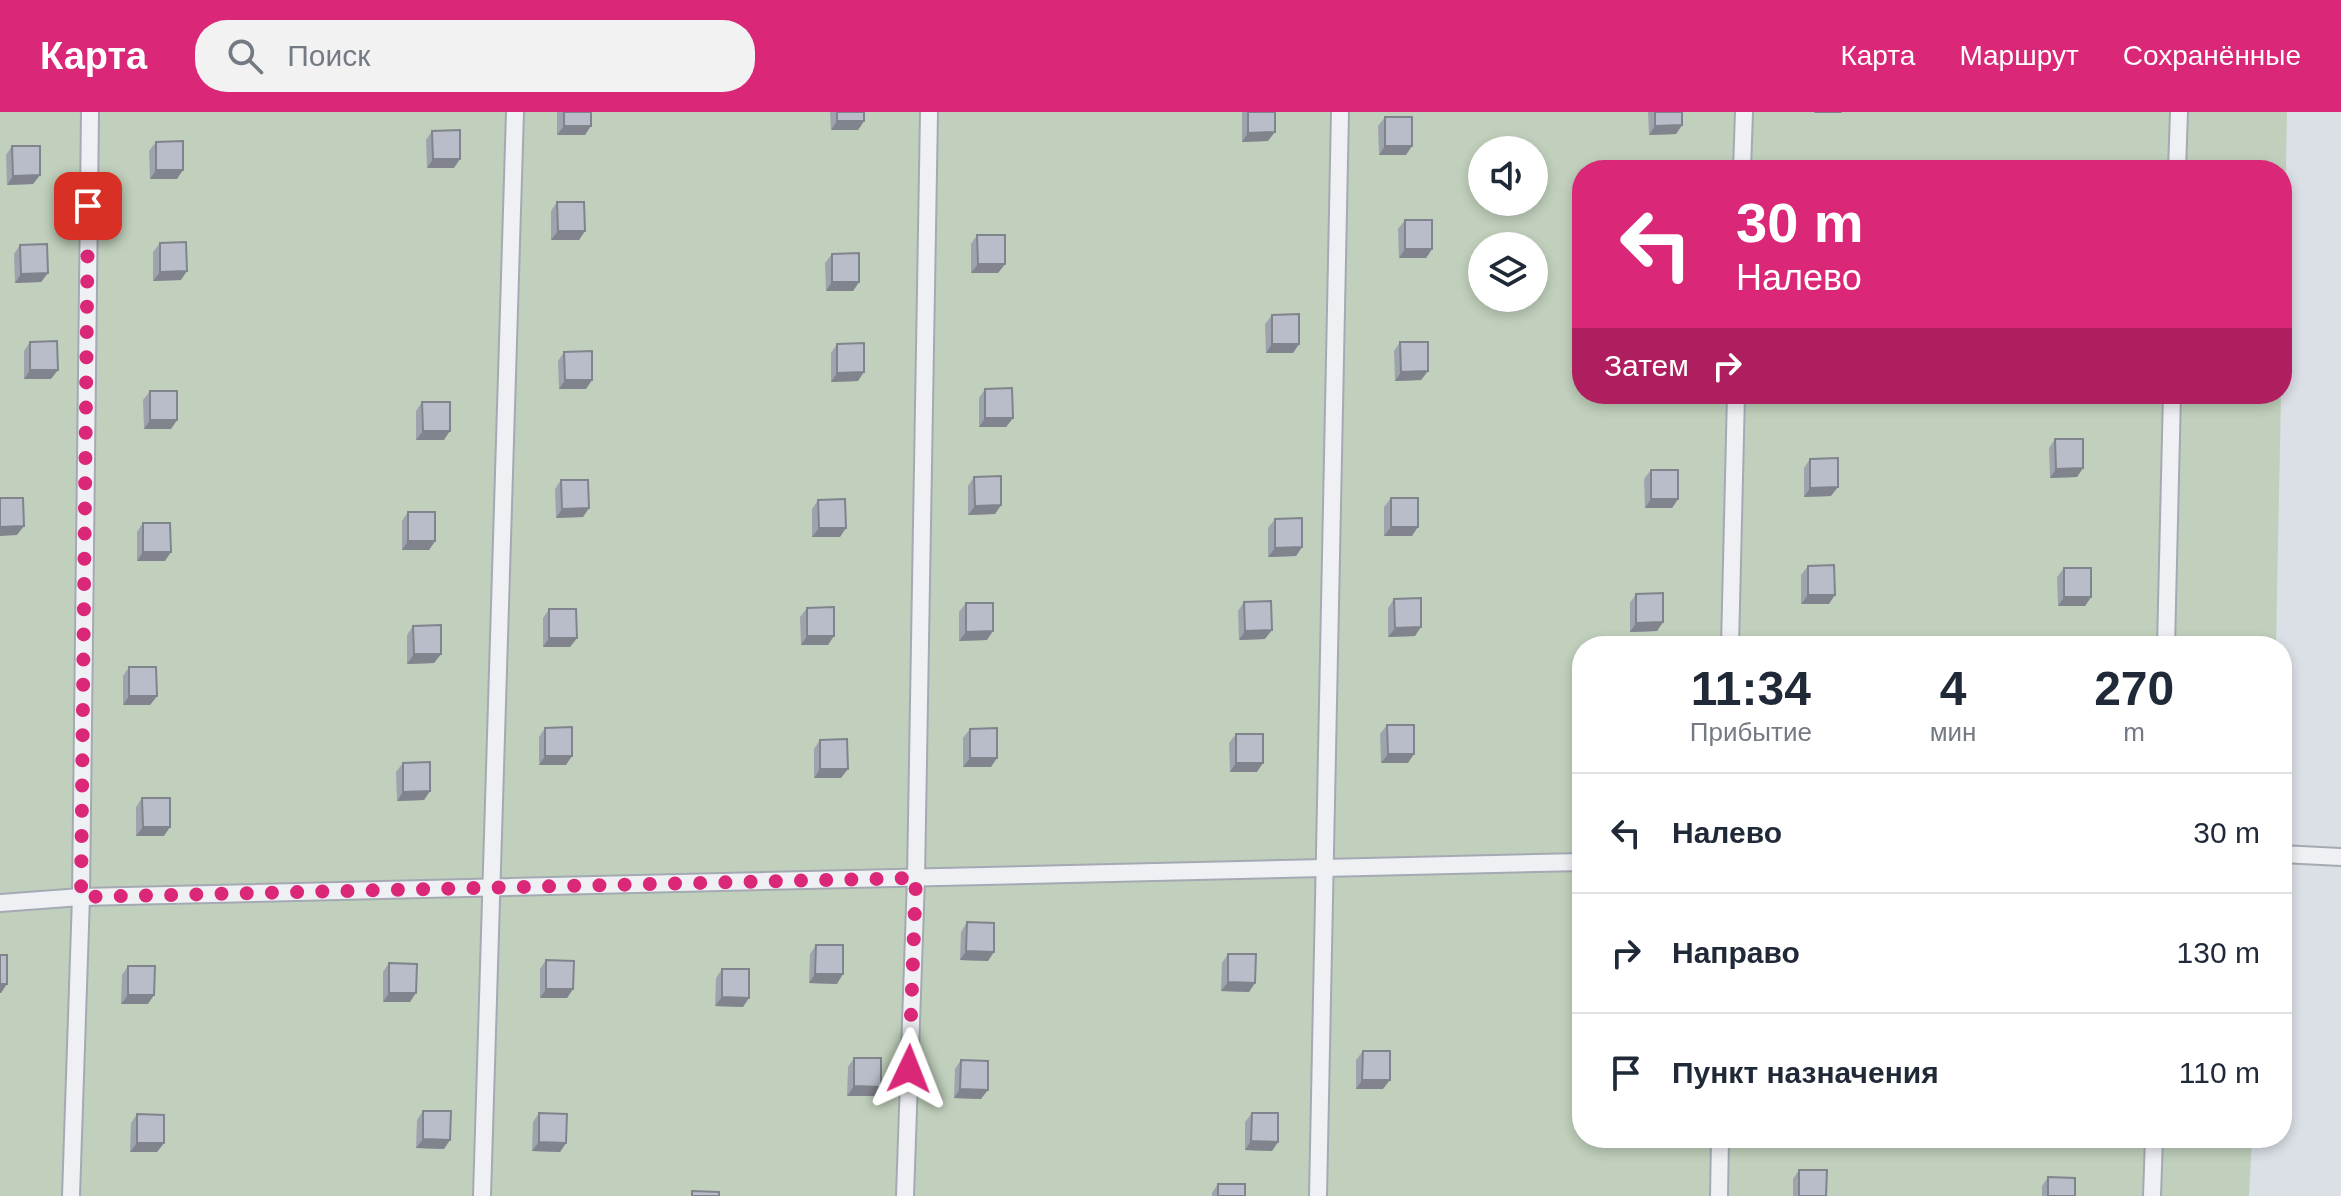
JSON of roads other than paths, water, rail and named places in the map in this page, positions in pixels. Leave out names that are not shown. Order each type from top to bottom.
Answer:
[{"type":"lane","points":[[71,1196],[81,897],[90,112]]},
{"type":"lane","points":[[482,1196],[515,112]]},
{"type":"lane","points":[[905,1196],[916,878],[929,112]]},
{"type":"lane","points":[[1318,1196],[1340,112]]},
{"type":"lane","points":[[1742,160],[1744,112]]},
{"type":"lane","points":[[2177,160],[2179,112]]},
{"type":"lane","points":[[1730,636],[1736,404]]},
{"type":"lane","points":[[2166,636],[2172,404]]},
{"type":"lane","points":[[2292,855],[2341,857]]},
{"type":"lane","points":[[0,903],[81,897],[1572,862]]},
{"type":"lane","points":[[1719,1196],[1720,1148]]},
{"type":"lane","points":[[2152,1196],[2154,1148]]}]
